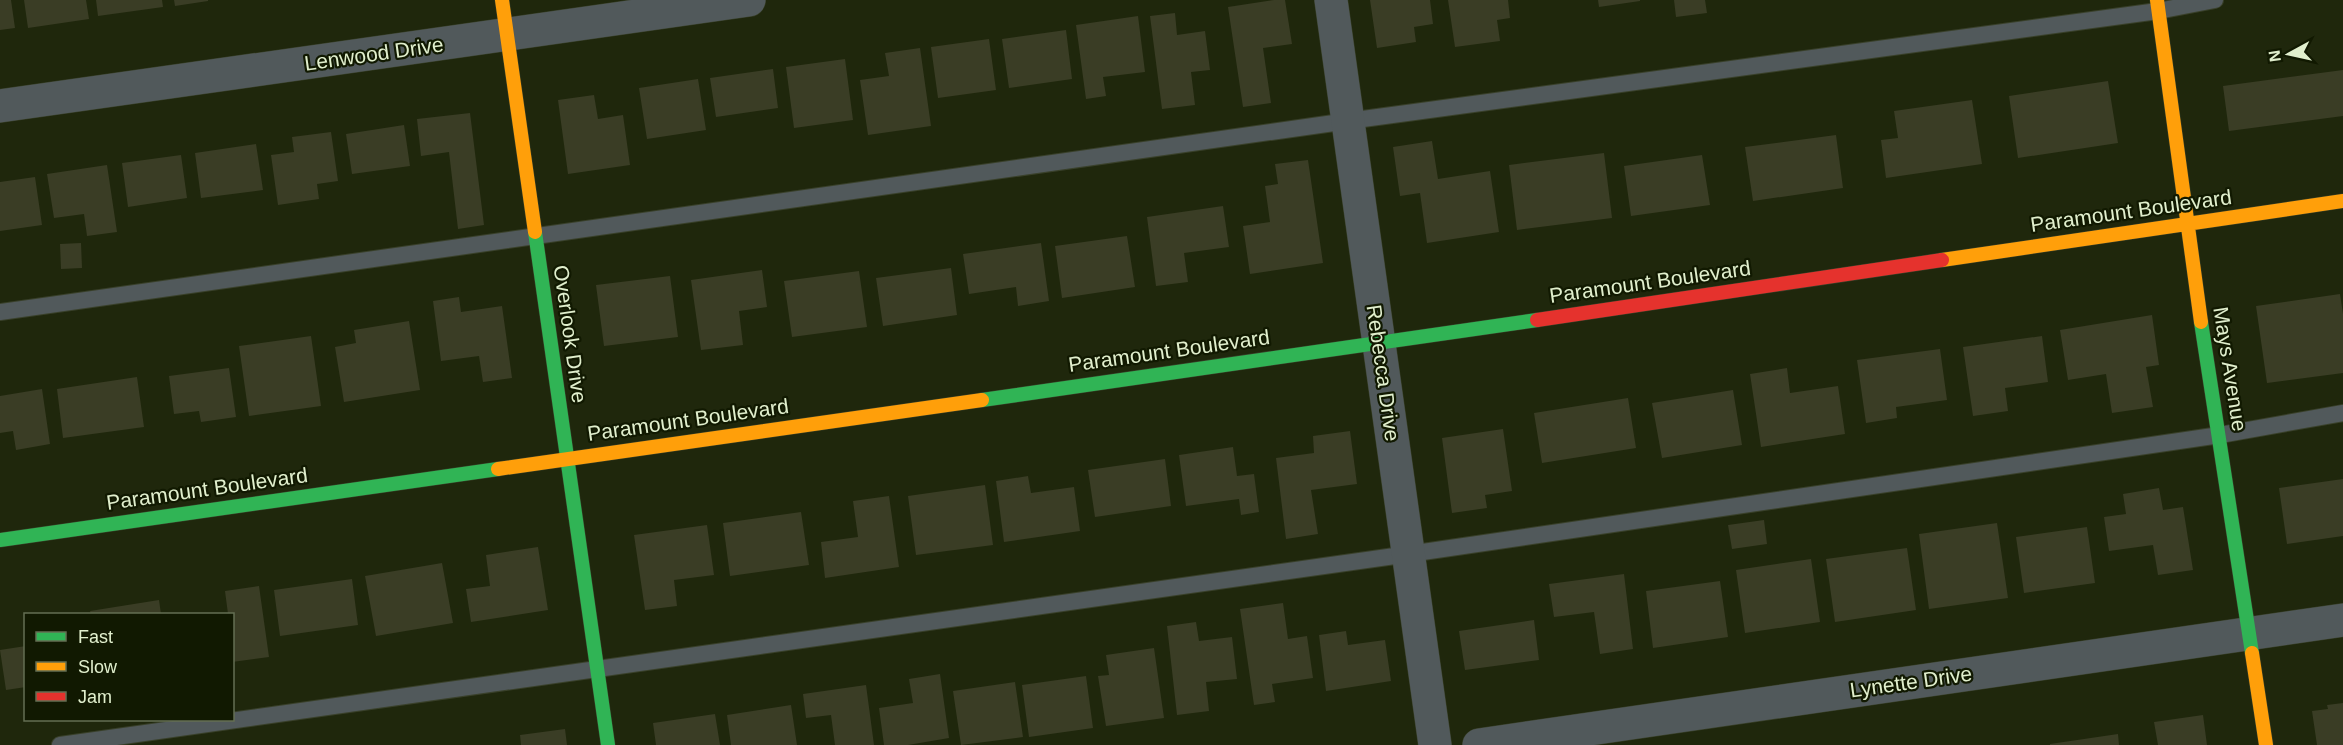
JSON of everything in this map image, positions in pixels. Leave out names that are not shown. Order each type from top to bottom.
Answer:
[{"type":"main road","name":"Overlook Drive","points":[[502,0],[608,745]]},
{"type":"main road","name":"Mays Avenue","points":[[2157,5],[2186,224],[2266,745]]},
{"type":"main road","name":"Paramount Boulevard","points":[[0,540],[1379,343],[2343,201]]},
{"type":"street","name":"Lenwood Drive","points":[[0,106],[749,0]]},
{"type":"street","name":"Rebecca Drive","points":[[1331,0],[1435,745]]},
{"type":"street","name":"Lynette Drive","points":[[1479,745],[2343,620]]},
{"type":"lane","points":[[0,312],[2157,5],[2215,0]]},
{"type":"lane","points":[[234,720],[1408,554],[2220,435],[2343,413]]},
{"type":"lane","points":[[60,745],[227,721]]},
{"type":"building","points":[[0,0],[11,0],[15,28],[0,30]]},
{"type":"building","points":[[24,0],[86,0],[89,19],[28,28]]},
{"type":"building","points":[[96,0],[162,0],[163,7],[98,16]]},
{"type":"building","points":[[174,0],[208,0],[208,1],[175,6]]},
{"type":"building","points":[[1285,0],[1292,44],[1263,48],[1271,103],[1243,107],[1228,7]]},
{"type":"building","points":[[1370,0],[1430,0],[1433,24],[1414,27],[1416,42],[1377,48]]},
{"type":"building","points":[[1448,0],[1508,0],[1510,18],[1497,20],[1500,41],[1455,47]]},
{"type":"building","points":[[1598,0],[1640,0],[1640,1],[1599,7]]},
{"type":"building","points":[[1674,0],[1705,0],[1707,13],[1676,17]]},
{"type":"building","points":[[1175,13],[1177,35],[1205,31],[1210,70],[1191,72],[1195,105],[1162,109],[1150,16]]},
{"type":"building","points":[[1138,16],[1145,72],[1103,77],[1106,96],[1086,99],[1076,25]]},
{"type":"building","points":[[1066,30],[1072,79],[1009,88],[1002,39]]},
{"type":"building","points":[[989,39],[996,90],[938,98],[931,47]]},
{"type":"building","points":[[920,48],[931,126],[868,135],[860,80],[889,76],[885,53]]},
{"type":"building","points":[[845,59],[853,120],[794,128],[786,67]]},
{"type":"building","points":[[773,69],[778,108],[716,117],[710,78]]},
{"type":"building","points":[[2343,70],[2343,116],[2229,131],[2223,86]]},
{"type":"building","points":[[698,79],[706,130],[647,139],[639,88]]},
{"type":"building","points":[[2108,81],[2118,143],[2018,158],[2009,96]]},
{"type":"building","points":[[594,95],[598,119],[623,115],[630,165],[568,174],[558,100]]},
{"type":"building","points":[[1972,100],[1982,164],[1886,178],[1881,140],[1898,138],[1894,111]]},
{"type":"building","points":[[470,113],[484,225],[458,229],[449,152],[421,156],[417,119]]},
{"type":"building","points":[[404,125],[410,166],[352,174],[346,134]]},
{"type":"building","points":[[331,132],[338,181],[317,184],[319,199],[278,205],[271,155],[294,152],[292,137]]},
{"type":"building","points":[[1836,135],[1843,188],[1753,201],[1745,147]]},
{"type":"building","points":[[1432,141],[1438,179],[1490,171],[1499,232],[1427,243],[1420,193],[1400,196],[1393,147]]},
{"type":"building","points":[[256,144],[263,190],[201,198],[195,153]]},
{"type":"building","points":[[1604,153],[1612,218],[1517,230],[1509,165]]},
{"type":"building","points":[[181,155],[187,198],[128,207],[122,163]]},
{"type":"building","points":[[1702,155],[1710,205],[1631,216],[1624,166]]},
{"type":"building","points":[[1308,160],[1323,263],[1250,274],[1243,226],[1270,222],[1265,186],[1278,184],[1275,164]]},
{"type":"building","points":[[107,165],[117,232],[87,236],[84,214],[54,218],[47,174]]},
{"type":"building","points":[[35,177],[42,225],[0,231],[0,182]]},
{"type":"building","points":[[1223,206],[1229,247],[1184,253],[1188,282],[1156,286],[1147,217]]},
{"type":"building","points":[[1127,236],[1135,287],[1062,298],[1055,246]]},
{"type":"building","points":[[81,243],[82,268],[61,269],[60,244]]},
{"type":"building","points":[[1041,243],[1049,301],[1018,306],[1016,287],[969,294],[963,254]]},
{"type":"building","points":[[951,268],[957,315],[883,326],[876,278]]},
{"type":"building","points":[[762,270],[767,307],[739,311],[743,345],[701,350],[691,280]]},
{"type":"building","points":[[859,271],[867,327],[792,337],[784,281]]},
{"type":"building","points":[[670,276],[678,337],[604,346],[596,285]]},
{"type":"building","points":[[2340,294],[2343,314],[2343,373],[2267,383],[2256,306]]},
{"type":"building","points":[[459,297],[461,312],[502,306],[512,378],[483,382],[479,356],[441,361],[433,301]]},
{"type":"building","points":[[2152,315],[2159,365],[2146,367],[2153,407],[2112,413],[2106,374],[2068,380],[2060,330]]},
{"type":"building","points":[[409,321],[420,390],[344,402],[335,347],[356,343],[354,330]]},
{"type":"building","points":[[311,336],[321,406],[249,416],[239,346]]},
{"type":"building","points":[[2042,336],[2048,382],[2005,388],[2008,411],[1973,416],[1963,347]]},
{"type":"building","points":[[1940,349],[1947,400],[1896,407],[1897,418],[1866,423],[1857,360]]},
{"type":"building","points":[[229,368],[236,417],[201,422],[199,411],[174,414],[169,376]]},
{"type":"building","points":[[1787,368],[1790,393],[1838,386],[1845,434],[1761,447],[1750,374]]},
{"type":"building","points":[[137,377],[144,427],[63,438],[57,389]]},
{"type":"building","points":[[42,389],[50,444],[16,450],[13,431],[0,433],[0,396]]},
{"type":"building","points":[[1733,390],[1742,445],[1662,458],[1652,403]]},
{"type":"building","points":[[1628,398],[1636,448],[1542,463],[1534,413]]},
{"type":"building","points":[[1503,429],[1512,491],[1485,495],[1487,508],[1452,513],[1442,438]]},
{"type":"building","points":[[1350,431],[1357,484],[1311,490],[1318,534],[1286,539],[1276,458],[1314,453],[1313,436]]},
{"type":"building","points":[[1233,447],[1237,476],[1254,474],[1259,512],[1241,515],[1239,499],[1186,506],[1179,455]]},
{"type":"building","points":[[1165,459],[1171,506],[1095,517],[1088,470]]},
{"type":"building","points":[[1028,476],[1031,493],[1074,487],[1080,531],[1004,542],[996,481]]},
{"type":"building","points":[[2343,479],[2343,536],[2287,544],[2279,488]]},
{"type":"building","points":[[985,485],[993,545],[916,555],[908,496]]},
{"type":"building","points":[[2159,488],[2163,510],[2183,507],[2193,570],[2158,575],[2153,545],[2109,551],[2104,517],[2126,514],[2123,494]]},
{"type":"building","points":[[889,496],[899,567],[825,578],[821,542],[858,537],[853,501]]},
{"type":"building","points":[[801,512],[809,565],[730,576],[723,523]]},
{"type":"building","points":[[1764,520],[1767,544],[1732,549],[1728,525]]},
{"type":"building","points":[[1997,523],[2008,598],[1929,609],[1919,534]]},
{"type":"building","points":[[707,525],[714,575],[674,580],[677,606],[645,610],[634,535]]},
{"type":"building","points":[[2087,527],[2095,583],[2024,593],[2016,537]]},
{"type":"building","points":[[538,547],[548,610],[471,622],[466,589],[490,586],[486,555]]},
{"type":"building","points":[[1907,548],[1916,610],[1835,622],[1826,559]]},
{"type":"building","points":[[1811,559],[1820,622],[1745,633],[1736,570]]},
{"type":"building","points":[[442,563],[453,623],[376,636],[365,576]]},
{"type":"building","points":[[1624,574],[1633,649],[1600,654],[1594,612],[1554,617],[1549,584]]},
{"type":"building","points":[[352,579],[358,625],[280,636],[274,590]]},
{"type":"building","points":[[1720,581],[1728,637],[1653,648],[1646,591]]},
{"type":"building","points":[[259,586],[269,657],[234,662],[234,613],[228,613],[225,591]]},
{"type":"building","points":[[159,600],[161,613],[91,613],[90,611]]},
{"type":"building","points":[[1283,603],[1288,639],[1307,636],[1313,678],[1272,684],[1275,702],[1254,705],[1240,609]]},
{"type":"building","points":[[1534,620],[1539,660],[1465,670],[1459,631]]},
{"type":"building","points":[[1196,622],[1199,641],[1232,637],[1237,679],[1206,682],[1209,711],[1177,715],[1167,626]]},
{"type":"building","points":[[1346,631],[1348,645],[1385,640],[1391,681],[1326,691],[1319,635]]},
{"type":"building","points":[[24,646],[24,687],[6,690],[0,650]]},
{"type":"building","points":[[1154,648],[1164,718],[1106,726],[1098,676],[1109,675],[1106,655]]},
{"type":"building","points":[[940,674],[949,738],[908,745],[884,745],[879,708],[913,703],[909,679]]},
{"type":"building","points":[[1086,676],[1093,728],[1029,737],[1022,685]]},
{"type":"building","points":[[1015,682],[1023,737],[961,745],[953,691]]},
{"type":"building","points":[[866,685],[874,745],[835,745],[831,715],[806,718],[803,694]]},
{"type":"building","points":[[2343,703],[2343,745],[2317,745],[2312,711],[2328,709],[2327,705]]},
{"type":"building","points":[[791,705],[797,745],[731,745],[727,715]]},
{"type":"building","points":[[715,714],[720,745],[656,745],[653,723]]},
{"type":"building","points":[[2203,715],[2207,745],[2158,745],[2154,722]]},
{"type":"building","points":[[565,729],[567,745],[521,745],[520,735]]},
{"type":"building","points":[[2118,734],[2119,745],[2050,745],[2050,744]]},
{"type":"traffic: fast","points":[[535,232],[608,745]]},
{"type":"traffic: fast","points":[[982,400],[1537,320]]},
{"type":"traffic: fast","points":[[2201,322],[2252,653]]},
{"type":"traffic: fast","points":[[0,540],[498,469]]},
{"type":"traffic: slow","points":[[502,0],[535,232]]},
{"type":"traffic: slow","points":[[2157,0],[2201,322]]},
{"type":"traffic: slow","points":[[1942,260],[2343,201]]},
{"type":"traffic: slow","points":[[498,469],[982,400]]},
{"type":"traffic: slow","points":[[2252,653],[2266,745]]},
{"type":"traffic: jam","points":[[1537,320],[1942,260]]}]
